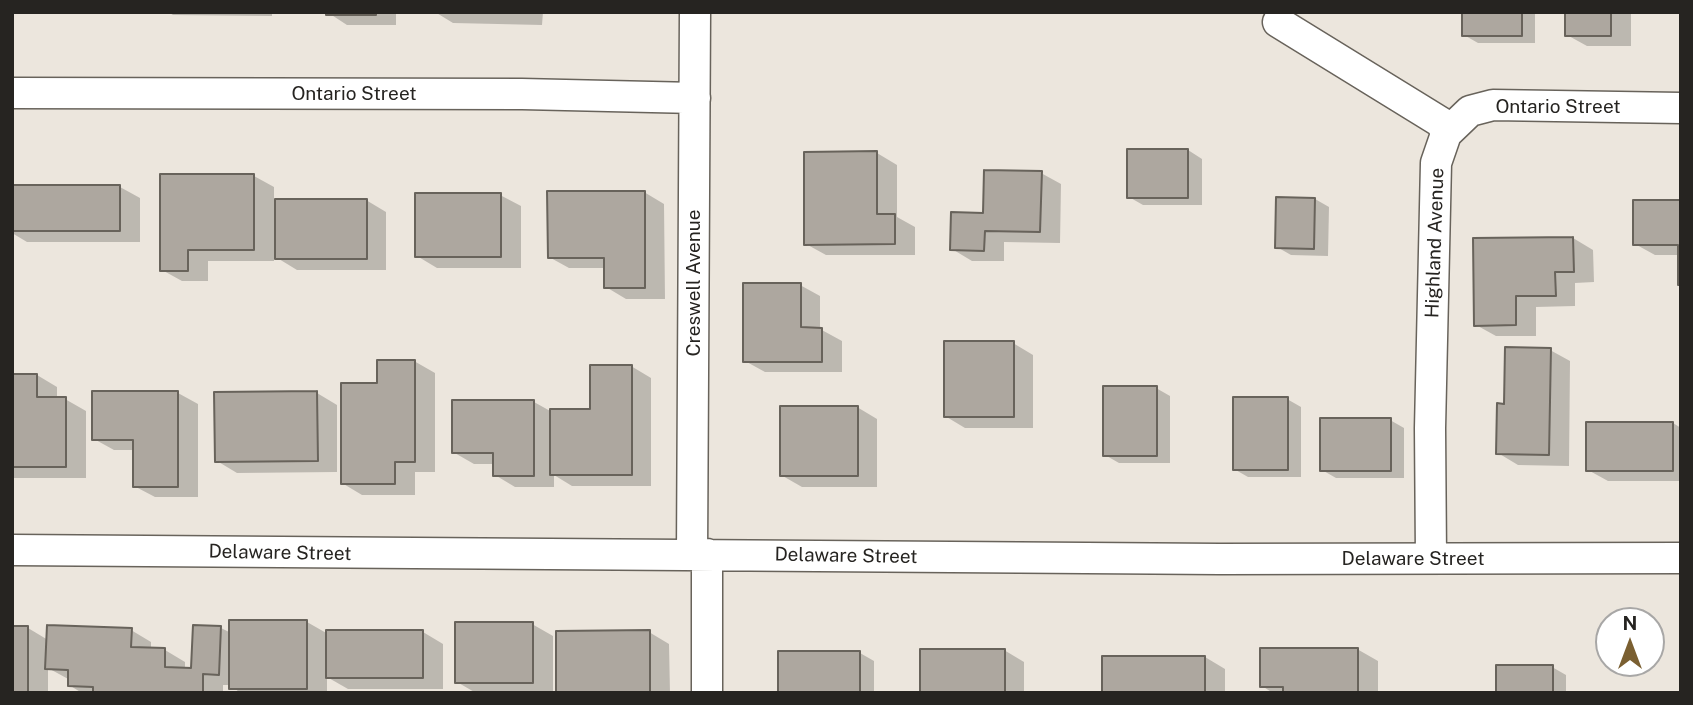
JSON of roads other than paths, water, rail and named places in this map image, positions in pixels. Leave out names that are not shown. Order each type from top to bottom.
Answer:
[{"type":"street","name":"Creswell Avenue","points":[[695,12],[700,554],[707,693]]},
{"type":"street","points":[[1278,22],[1442,122],[1446,134]]},
{"type":"street","name":"Ontario Street","points":[[12,93],[522,94],[695,98]]},
{"type":"street","name":"Ontario Street","points":[[1446,134],[1469,111],[1493,105],[1681,108]]},
{"type":"street","name":"Highland Avenue","points":[[1431,558],[1430,428],[1436,163],[1446,134]]},
{"type":"street","name":"Delaware Street","points":[[12,550],[512,556],[700,554],[1206,559],[1681,558]]}]
